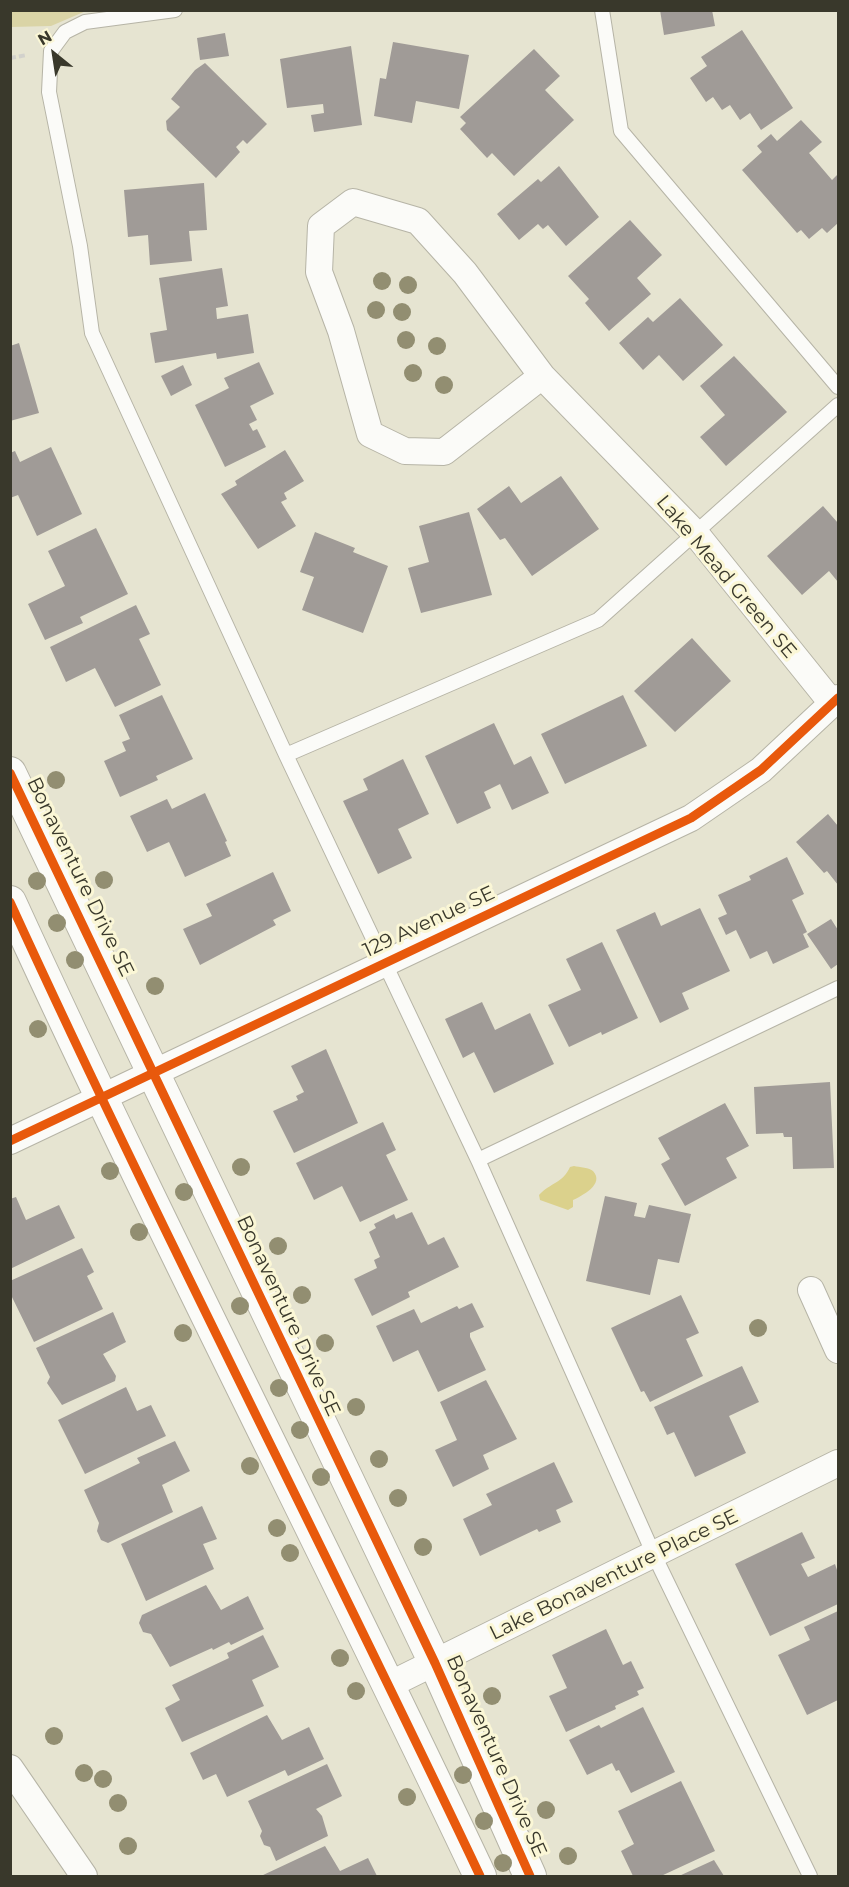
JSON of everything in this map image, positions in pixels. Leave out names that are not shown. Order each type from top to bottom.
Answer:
[{"type":"street","name":"Lake Mead Green SE","points":[[542,376],[444,452],[405,451],[370,434],[341,331],[319,272],[321,226],[353,202],[418,221],[465,273],[542,376],[696,534],[835,700]]},
{"type":"street","name":"129 Avenue SE","points":[[10,1141],[692,818],[760,770],[835,700]]},
{"type":"street","name":"Bonaventure Drive SE","points":[[10,773],[435,1663],[530,1876]]},
{"type":"street","points":[[10,902],[100,1099],[389,1685],[480,1876]]},
{"type":"street","points":[[811,1290],[838,1350]]},
{"type":"street","name":"Lake Bonaventure Place SE","points":[[389,1685],[838,1463]]},
{"type":"street","points":[[10,1768],[84,1876]]},
{"type":"lane","points":[[175,10],[85,22],[65,32],[51,51],[49,92],[80,246],[92,333],[286,755],[478,1160],[654,1555],[810,1876]]},
{"type":"lane","points":[[602,10],[621,131],[838,387]]},
{"type":"lane","points":[[286,755],[598,620],[838,405]]},
{"type":"lane","points":[[478,1160],[838,988]]},
{"type":"shaded area","points":[[11,10],[86,11],[51,26],[11,27]]},
{"type":"shaded area","points":[[570,1167],[592,1170],[596,1180],[591,1189],[573,1200],[573,1207],[568,1210],[540,1200],[539,1195],[543,1191],[560,1180]]},
{"type":"building","points":[[660,10],[712,10],[715,26],[664,35]]},
{"type":"building","points":[[742,30],[793,108],[761,130],[750,113],[740,120],[730,105],[722,110],[713,97],[706,102],[690,78],[707,66],[701,57]]},
{"type":"building","points":[[225,33],[229,56],[200,60],[197,38]]},
{"type":"building","points":[[393,42],[469,55],[459,109],[416,101],[412,123],[374,116],[380,78],[386,79]]},
{"type":"building","points":[[351,46],[362,125],[314,132],[311,115],[324,113],[323,104],[287,108],[280,59]]},
{"type":"building","points":[[534,49],[560,76],[545,90],[574,120],[514,176],[492,153],[487,158],[460,129],[466,123],[460,117]]},
{"type":"building","points":[[205,63],[267,124],[247,144],[243,140],[236,147],[240,152],[216,178],[167,130],[166,121],[180,107],[171,99],[195,70]]},
{"type":"building","points":[[801,120],[822,142],[809,153],[832,180],[838,174],[838,223],[827,233],[822,228],[809,239],[801,230],[797,233],[742,170],[762,152],[757,146],[771,134],[777,141]]},
{"type":"building","points":[[559,166],[599,217],[566,246],[548,225],[543,229],[538,224],[519,240],[497,214],[538,179],[541,182]]},
{"type":"building","points":[[204,183],[207,230],[189,231],[192,261],[150,265],[148,235],[128,237],[124,190]]},
{"type":"building","points":[[630,220],[662,255],[637,278],[651,294],[609,331],[585,303],[589,299],[568,276]]},
{"type":"building","points":[[222,268],[228,306],[216,308],[217,319],[248,314],[254,353],[217,359],[216,353],[155,363],[150,333],[167,330],[159,278]]},
{"type":"building","points":[[680,298],[723,345],[683,381],[659,355],[643,370],[619,343],[648,317],[653,322]]},
{"type":"building","points":[[19,343],[39,413],[10,421],[10,346]]},
{"type":"building","points":[[734,356],[787,412],[726,466],[700,437],[725,415],[700,386]]},
{"type":"building","points":[[259,362],[274,394],[250,406],[257,420],[249,424],[253,431],[257,429],[266,447],[225,467],[195,405],[229,388],[224,378]]},
{"type":"building","points":[[183,365],[192,385],[171,396],[161,376]]},
{"type":"building","points":[[51,447],[82,514],[37,536],[18,495],[10,498],[10,453],[15,451],[20,462]]},
{"type":"building","points":[[285,450],[304,481],[284,493],[287,499],[281,502],[296,526],[258,549],[221,494],[237,485],[235,481]]},
{"type":"building","points":[[561,476],[599,529],[532,576],[505,538],[500,540],[477,509],[509,486],[521,503]]},
{"type":"building","points":[[823,506],[838,523],[838,582],[829,571],[802,595],[767,556]]},
{"type":"building","points":[[469,512],[492,595],[421,613],[408,568],[429,562],[419,526]]},
{"type":"building","points":[[96,528],[128,594],[80,617],[83,623],[45,640],[28,604],[65,586],[48,551]]},
{"type":"building","points":[[315,532],[355,548],[353,552],[388,566],[363,633],[302,610],[314,577],[300,572]]},
{"type":"building","points":[[136,605],[150,634],[139,639],[161,685],[115,707],[95,668],[66,682],[50,647]]},
{"type":"building","points":[[692,638],[731,681],[675,732],[634,691]]},
{"type":"building","points":[[162,695],[193,759],[156,776],[158,780],[120,797],[104,761],[126,751],[122,742],[130,739],[119,715]]},
{"type":"building","points":[[623,695],[647,746],[565,784],[541,734]]},
{"type":"building","points":[[494,723],[514,765],[531,756],[549,793],[512,810],[500,784],[484,792],[491,808],[457,824],[425,756]]},
{"type":"building","points":[[403,759],[429,814],[398,829],[412,858],[378,874],[343,801],[368,790],[363,779]]},
{"type":"building","points":[[205,793],[227,841],[225,842],[231,856],[185,877],[169,842],[147,852],[130,816],[167,799],[172,809]]},
{"type":"building","points":[[828,814],[838,826],[838,885],[827,871],[824,873],[796,842]]},
{"type":"building","points":[[787,857],[804,894],[792,900],[807,932],[803,934],[809,947],[773,964],[767,951],[750,959],[736,930],[726,935],[718,918],[727,914],[718,895],[751,880],[749,876]]},
{"type":"building","points":[[273,872],[291,911],[273,920],[276,925],[200,965],[183,929],[212,916],[206,904]]},
{"type":"building","points":[[700,908],[730,971],[682,993],[689,1009],[660,1023],[616,930],[655,912],[661,926]]},
{"type":"building","points":[[831,919],[838,930],[838,964],[831,969],[807,934]]},
{"type":"building","points":[[602,942],[638,1018],[569,1047],[548,1005],[581,990],[566,959]]},
{"type":"building","points":[[482,1002],[495,1030],[530,1013],[554,1064],[494,1093],[474,1052],[463,1058],[445,1019]]},
{"type":"building","points":[[326,1049],[358,1123],[294,1153],[273,1111],[298,1100],[296,1096],[304,1092],[291,1066]]},
{"type":"building","points":[[830,1082],[834,1168],[793,1169],[792,1137],[784,1137],[783,1133],[756,1134],[754,1087]]},
{"type":"building","points":[[725,1103],[749,1146],[726,1158],[737,1178],[685,1206],[661,1164],[670,1159],[658,1138]]},
{"type":"building","points":[[383,1122],[396,1150],[386,1155],[408,1200],[360,1222],[342,1186],[314,1200],[296,1163]]},
{"type":"building","points":[[605,1196],[637,1203],[634,1216],[645,1218],[649,1205],[691,1214],[679,1263],[658,1259],[650,1295],[586,1281]]},
{"type":"building","points":[[16,1197],[26,1220],[59,1205],[75,1238],[10,1269],[10,1199]]},
{"type":"building","points":[[412,1212],[428,1245],[444,1237],[459,1267],[408,1292],[410,1297],[372,1316],[354,1279],[377,1268],[374,1260],[380,1257],[369,1232],[376,1228],[374,1224],[394,1214],[396,1219]]},
{"type":"building","points":[[82,1248],[94,1272],[87,1276],[103,1309],[34,1342],[10,1293],[10,1281]]},
{"type":"building","points":[[681,1295],[699,1333],[686,1339],[703,1376],[650,1402],[644,1391],[641,1392],[611,1328]]},
{"type":"building","points":[[472,1303],[484,1327],[470,1333],[470,1337],[486,1370],[438,1392],[418,1350],[393,1362],[376,1326],[414,1309],[421,1323],[457,1306],[459,1309]]},
{"type":"building","points":[[113,1312],[126,1342],[103,1354],[116,1376],[115,1381],[62,1405],[47,1383],[50,1377],[36,1348]]},
{"type":"building","points":[[742,1366],[759,1402],[729,1416],[746,1453],[695,1477],[674,1432],[667,1435],[654,1407]]},
{"type":"building","points":[[486,1380],[517,1439],[483,1455],[489,1469],[453,1487],[435,1450],[457,1440],[440,1402]]},
{"type":"building","points":[[126,1387],[137,1411],[151,1405],[166,1436],[85,1474],[58,1420]]},
{"type":"building","points":[[175,1441],[190,1471],[162,1485],[173,1512],[108,1543],[101,1540],[97,1531],[99,1523],[84,1490],[140,1463],[137,1458]]},
{"type":"building","points":[[554,1462],[573,1502],[556,1510],[561,1522],[539,1532],[537,1529],[480,1556],[463,1519],[492,1505],[486,1494]]},
{"type":"building","points":[[202,1506],[217,1539],[203,1544],[214,1569],[146,1601],[121,1544]]},
{"type":"building","points":[[802,1532],[815,1558],[801,1564],[808,1577],[835,1564],[838,1573],[838,1604],[770,1636],[735,1564]]},
{"type":"building","points":[[206,1585],[221,1610],[248,1596],[264,1629],[231,1645],[229,1642],[213,1650],[212,1648],[170,1667],[151,1634],[143,1632],[139,1623],[142,1615]]},
{"type":"building","points":[[838,1611],[838,1700],[807,1715],[778,1655],[810,1640],[804,1627]]},
{"type":"building","points":[[606,1629],[623,1665],[631,1661],[644,1688],[637,1691],[639,1695],[615,1706],[616,1709],[566,1732],[549,1696],[567,1688],[552,1655]]},
{"type":"building","points":[[263,1635],[279,1667],[252,1680],[264,1706],[182,1742],[165,1708],[180,1700],[172,1685],[229,1658],[227,1653]]},
{"type":"building","points":[[643,1707],[675,1772],[631,1793],[619,1770],[616,1771],[612,1763],[587,1775],[569,1740],[599,1725],[601,1728]]},
{"type":"building","points":[[267,1715],[282,1740],[309,1727],[324,1759],[288,1776],[285,1770],[227,1797],[216,1774],[203,1780],[190,1753]]},
{"type":"building","points":[[327,1764],[342,1796],[316,1809],[322,1816],[328,1836],[276,1861],[270,1847],[264,1845],[260,1836],[262,1831],[248,1801]]},
{"type":"building","points":[[681,1781],[715,1851],[661,1876],[633,1876],[621,1851],[634,1844],[618,1811]]},
{"type":"building","points":[[325,1846],[340,1871],[368,1858],[377,1876],[261,1876]]},
{"type":"building","points":[[714,1860],[724,1876],[679,1876]]},
{"type":"cycle path","points":[[10,1141],[691,818],[761,770],[838,698]]},
{"type":"cycle path","points":[[10,773],[435,1663],[530,1876]]},
{"type":"cycle path","points":[[10,902],[125,1147],[480,1876]]}]
